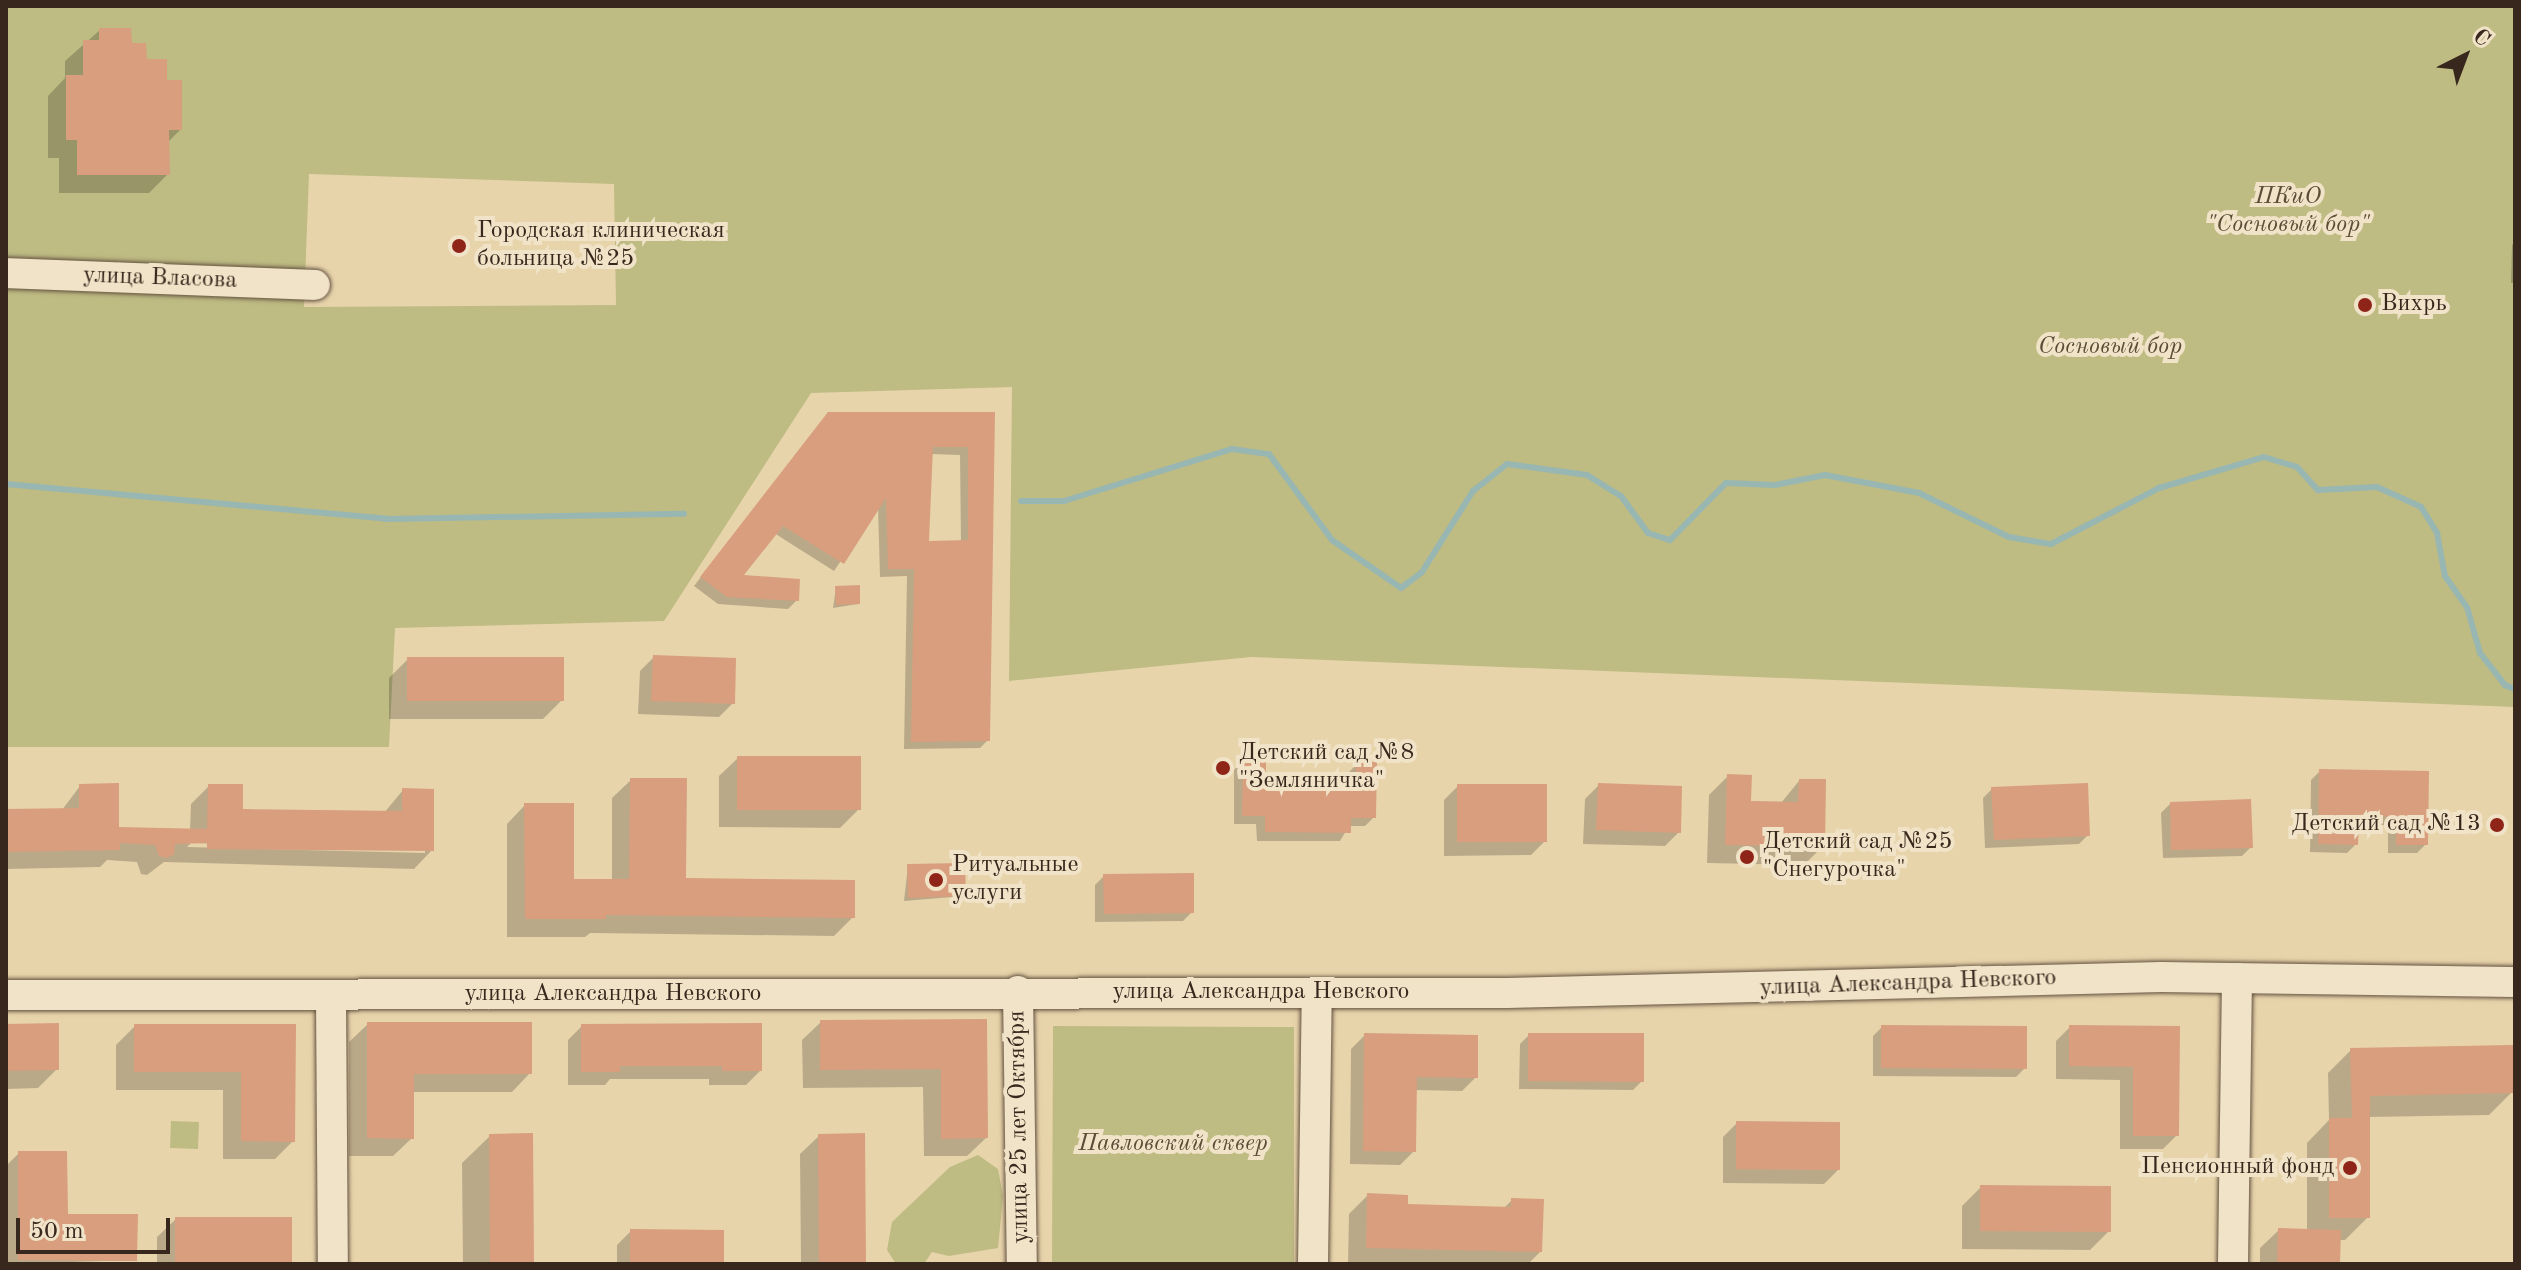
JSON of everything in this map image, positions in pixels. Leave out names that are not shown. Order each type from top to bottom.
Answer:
[{"type":"street","name":"улица Власова","points":[[6,273],[315,285]]},
{"type":"street","name":"улица Александра Невского","points":[[6,995],[331,997],[1018,991],[1317,993],[2237,978],[2515,982]]},
{"type":"street","points":[[2233,1264],[2237,978]]},
{"type":"street","name":"улица 25 лет Октября","points":[[1018,991],[1022,1264]]},
{"type":"street","points":[[1313,1264],[1317,993]]},
{"type":"street","points":[[331,997],[333,1264]]},
{"type":"green space","name":"Сосновый бор","points":[[6,6],[2515,6],[2515,707],[1251,657],[1009,681],[1012,387],[811,393],[664,621],[395,628],[389,747],[6,747]],"holes":[[[309,174],[614,184],[616,305],[304,307]]]},
{"type":"green space","name":"Павловский сквер","points":[[1053,1026],[1294,1027],[1294,1264],[1052,1264]]},
{"type":"green space","points":[[171,1121],[199,1122],[198,1149],[170,1148]]},
{"type":"green space","points":[[978,1155],[998,1169],[1003,1196],[998,1248],[949,1256],[932,1252],[924,1264],[896,1264],[887,1250],[892,1222],[950,1167]]},
{"type":"building","points":[[99,28],[131,28],[132,43],[146,43],[147,59],[167,59],[167,80],[182,80],[182,130],[169,130],[170,175],[77,175],[77,140],[66,140],[66,75],[83,75],[83,40],[99,40]]},
{"type":"building","points":[[828,412],[995,412],[990,741],[911,742],[914,569],[888,569],[886,498],[844,564],[783,526],[744,575],[800,579],[799,601],[727,597],[700,577]],"holes":[[[933,447],[968,447],[968,540],[929,541]]]},
{"type":"building","points":[[860,585],[860,604],[836,605],[835,586]]},
{"type":"building","points":[[653,655],[736,658],[735,704],[651,701]]},
{"type":"building","points":[[407,657],[564,657],[564,701],[407,701]]},
{"type":"building","points":[[737,756],[861,756],[861,810],[737,810]]},
{"type":"building","points":[[1243,759],[1266,760],[1266,791],[1356,791],[1356,762],[1377,762],[1376,818],[1351,818],[1351,833],[1265,832],[1265,816],[1242,816]]},
{"type":"building","points":[[2319,769],[2429,771],[2428,845],[2396,845],[2397,817],[2359,816],[2358,845],[2318,844]]},
{"type":"building","points":[[1727,774],[1752,775],[1751,801],[1798,802],[1799,779],[1826,779],[1825,847],[1725,845]]},
{"type":"building","points":[[630,778],[687,778],[686,878],[855,880],[855,918],[606,915],[606,919],[525,919],[524,803],[574,803],[574,879],[629,879]]},
{"type":"building","points":[[119,783],[119,827],[207,829],[208,784],[243,784],[243,809],[402,811],[402,788],[434,789],[434,851],[207,849],[207,843],[175,844],[174,854],[167,858],[159,856],[155,845],[120,843],[120,850],[6,852],[6,809],[79,808],[79,784]]},
{"type":"building","points":[[1598,783],[1682,786],[1681,833],[1596,830]]},
{"type":"building","points":[[2088,783],[2090,836],[1994,840],[1991,787]]},
{"type":"building","points":[[1457,784],[1547,784],[1547,842],[1457,842]]},
{"type":"building","points":[[2251,799],[2253,848],[2171,850],[2170,802]]},
{"type":"building","name":"Ритуальные услуги","points":[[965,863],[966,896],[908,898],[907,864]]},
{"type":"building","points":[[1194,873],[1194,913],[1104,914],[1103,874]]},
{"type":"building","points":[[987,1019],[988,1138],[941,1139],[941,1069],[820,1070],[820,1020]]},
{"type":"building","points":[[367,1022],[532,1022],[532,1074],[414,1074],[414,1139],[367,1138]]},
{"type":"building","points":[[59,1023],[59,1070],[6,1071],[6,1024]]},
{"type":"building","points":[[762,1023],[762,1071],[722,1071],[722,1066],[620,1066],[620,1072],[581,1072],[581,1024]]},
{"type":"building","points":[[134,1024],[296,1024],[295,1142],[241,1141],[241,1072],[134,1072]]},
{"type":"building","points":[[1881,1025],[2027,1026],[2027,1069],[1881,1068]]},
{"type":"building","points":[[2069,1025],[2180,1026],[2179,1136],[2133,1136],[2133,1067],[2069,1066]]},
{"type":"building","points":[[1364,1033],[1478,1035],[1478,1078],[1417,1077],[1416,1152],[1363,1151]]},
{"type":"building","points":[[1528,1033],[1644,1033],[1644,1082],[1528,1081]]},
{"type":"building","points":[[2513,1045],[2514,1093],[2370,1096],[2370,1218],[2329,1218],[2329,1118],[2352,1118],[2350,1048]]},
{"type":"building","points":[[1736,1121],[1840,1122],[1840,1170],[1736,1169]]},
{"type":"building","points":[[533,1133],[534,1264],[490,1264],[489,1134]]},
{"type":"building","points":[[865,1133],[866,1264],[819,1264],[818,1134]]},
{"type":"building","points":[[18,1151],[67,1151],[68,1214],[138,1214],[137,1261],[18,1260]]},
{"type":"building","points":[[1980,1185],[2111,1186],[2111,1232],[1980,1231]]},
{"type":"building","points":[[1367,1193],[1408,1195],[1408,1204],[1511,1207],[1511,1198],[1544,1199],[1542,1252],[1366,1248]]},
{"type":"building","points":[[175,1217],[292,1217],[292,1264],[175,1264]]},
{"type":"building","points":[[2278,1228],[2341,1230],[2340,1264],[2277,1264]]},
{"type":"building","points":[[630,1229],[724,1230],[724,1264],[630,1264]]},
{"type":"waterway","points":[[1021,501],[1064,501],[1232,449],[1269,454],[1332,540],[1401,588],[1422,572],[1473,491],[1507,464],[1587,475],[1621,496],[1648,533],[1670,540],[1726,483],[1775,485],[1825,475],[1919,493],[2009,537],[2051,544],[2159,488],[2264,457],[2297,467],[2318,490],[2377,487],[2421,507],[2437,533],[2445,576],[2467,607],[2480,653],[2505,685],[2515,689]]},
{"type":"waterway","points":[[6,484],[387,519],[684,514]]},
{"type":"place","name":"Городская клиническая больница №25","points":[[459,246]]},
{"type":"place","name":"Вихрь","points":[[2365,305]]},
{"type":"place","name":"Детский сад №8 \"Земляничка\"","points":[[1223,768]]},
{"type":"place","name":"Детский сад №13","points":[[2497,825]]},
{"type":"place","name":"Детский сад №25 \"Снегурочка\"","points":[[1747,857]]},
{"type":"place","name":"Ритуальные услуги","points":[[936,880]]},
{"type":"place","name":"Пенсионный фонд","points":[[2350,1168]]},
{"type":"park label","name":"ПКиО \"Сосновый бор\"","points":[[2288,212]]}]
